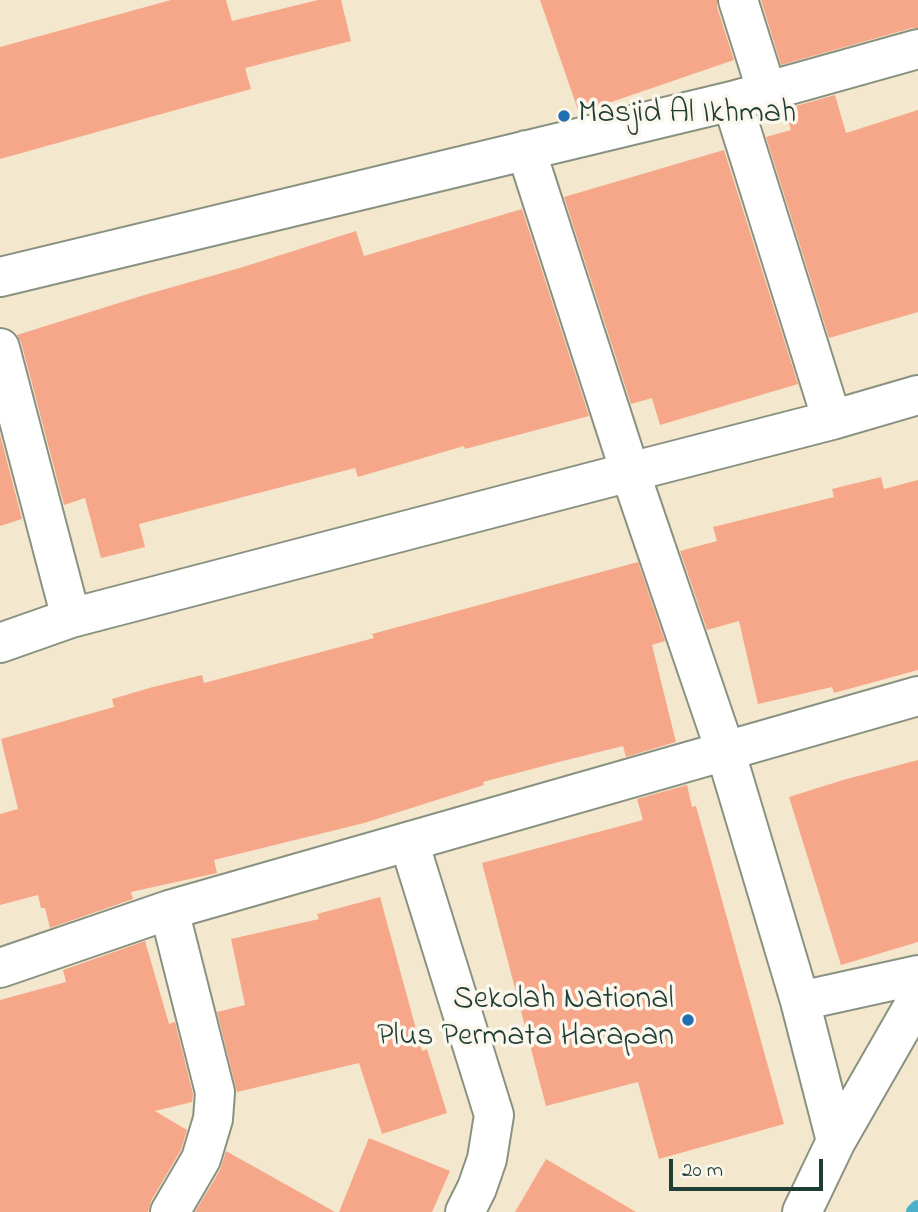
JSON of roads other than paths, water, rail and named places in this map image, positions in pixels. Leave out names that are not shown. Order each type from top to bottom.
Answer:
[{"type":"street","points":[[738,0],[750,97],[832,420]]},
{"type":"street","points":[[0,277],[750,97],[918,49]]},
{"type":"street","points":[[526,150],[630,472],[725,750],[800,1002],[836,1142]]},
{"type":"street","points":[[0,348],[71,618]]},
{"type":"street","points":[[0,643],[71,618],[832,420],[918,395]]},
{"type":"street","points":[[0,968],[169,910],[918,695]]},
{"type":"street","points":[[408,842],[494,1115],[487,1159],[465,1212]]},
{"type":"street","points":[[169,910],[215,1092],[213,1119],[201,1158],[170,1212]]},
{"type":"street","points":[[800,1002],[918,975]]},
{"type":"street","points":[[802,1212],[836,1142],[918,998]]},
{"type":"waterway","points":[[914,1212],[918,1208]]},
{"type":"place","name":"Masjid Al Ikhmah","points":[[564,116]]},
{"type":"place","name":"Sekolah National Plus Permata Harapan","points":[[688,1020]]}]
